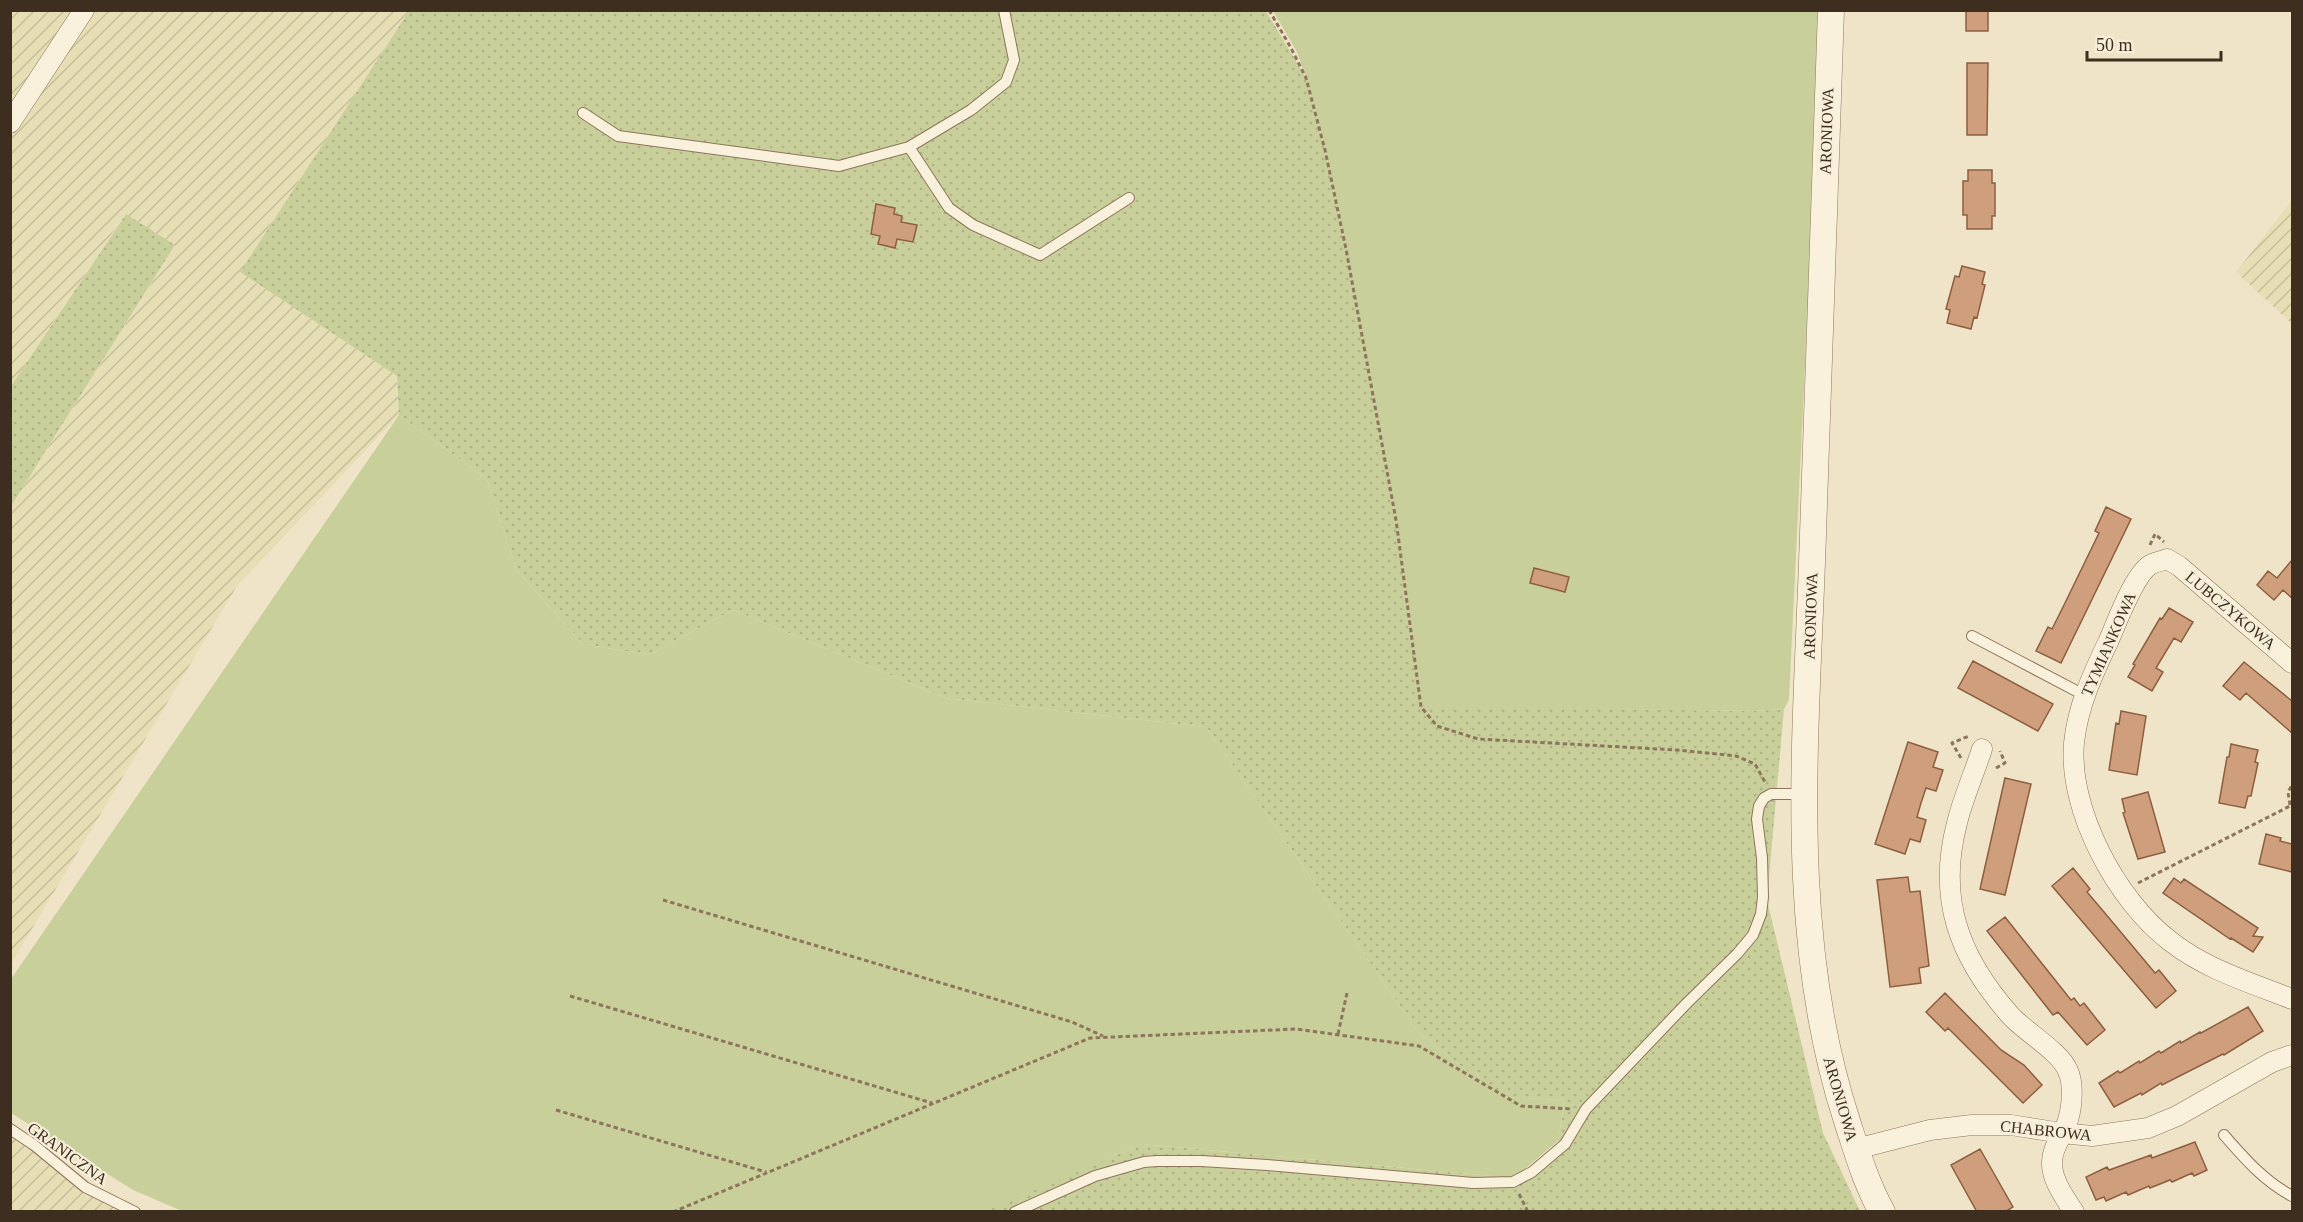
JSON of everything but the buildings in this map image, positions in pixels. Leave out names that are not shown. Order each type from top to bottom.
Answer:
[{"type":"street","points":[[10,123],[84,10]]},
{"type":"street","name":"ARONIOWA","points":[[1831,10],[1805,794],[1806,894],[1812,963],[1832,1070],[1856,1149],[1882,1212]]},
{"type":"street","name":"LUBCZYKOWA","points":[[2170,554],[2179,566],[2292,663]]},
{"type":"street","name":"TYMIANKOWA","points":[[2170,554],[2149,566],[2140,576],[2084,694],[2074,744],[2076,783],[2094,839],[2123,891],[2146,918],[2170,942],[2230,975],[2292,999]]},
{"type":"street","points":[[1983,744],[1957,822],[1951,849],[1950,883],[1955,924],[1974,969],[1995,999],[2017,1023],[2068,1068],[2071,1080],[2068,1120],[2054,1148],[2052,1162],[2053,1174],[2073,1212]]},
{"type":"street","name":"CHABROWA","points":[[1856,1149],[1930,1130],[1972,1125],[2011,1125],[2092,1136],[2148,1128],[2177,1116],[2272,1062],[2292,1055]]},
{"type":"lane","points":[[583,113],[618,135],[839,166],[909,147],[971,110],[1006,82],[1014,60],[1004,10]]},
{"type":"lane","points":[[909,147],[949,208],[973,225],[1040,255],[1129,198]]},
{"type":"lane","points":[[1972,636],[2084,694]]},
{"type":"lane","points":[[1015,1212],[1095,1176],[1144,1162],[1267,1165],[1473,1183],[1513,1182],[1532,1172],[1564,1144],[1586,1109],[1753,935],[1761,914],[1763,897],[1762,858],[1757,819],[1759,806],[1764,798],[1771,794],[1805,794]]},
{"type":"lane","name":"GRANICZNA","points":[[10,1129],[85,1187],[135,1212]]},
{"type":"lane","points":[[2224,1135],[2258,1174],[2292,1196]]},
{"type":"path","points":[[1269,10],[1306,78],[1328,161],[1347,249],[1396,520],[1421,707],[1437,726],[1478,739],[1677,750],[1736,756],[1755,764],[1771,794]]},
{"type":"path","points":[[2150,545],[2155,534],[2170,554]]},
{"type":"path","points":[[1966,766],[1952,743],[1983,744],[2005,762],[1995,768]]},
{"type":"path","points":[[2123,891],[2292,806],[2288,792],[2292,785]]},
{"type":"path","points":[[663,900],[1072,1022],[1104,1037]]},
{"type":"path","points":[[1338,1034],[1347,993]]},
{"type":"path","points":[[570,996],[934,1103]]},
{"type":"path","points":[[673,1212],[1090,1038],[1296,1029],[1338,1034],[1419,1046],[1521,1106],[1586,1109]]},
{"type":"path","points":[[556,1110],[768,1173]]},
{"type":"path","points":[[1513,1182],[1528,1212]]},
{"type":"shaded area","points":[[10,11],[409,11],[240,272],[397,376],[399,415],[237,586],[11,964],[11,506],[175,246],[125,214],[11,386]]},
{"type":"shaded area","points":[[2292,200],[2292,324],[2236,272]]},
{"type":"shaded area","points":[[10,1128],[79,1181],[130,1211],[11,1211]]},
{"type":"green space","points":[[409,11],[1266,11],[1306,78],[1325,150],[1346,249],[1396,520],[1421,706],[1755,711],[1784,709],[1767,900],[1823,1133],[1860,1211],[984,1211],[1142,1144],[1514,1178],[1569,1144],[1558,1141],[1565,1100],[1500,1097],[1418,1032],[1206,727],[946,698],[733,610],[648,655],[583,644],[517,571],[487,479],[399,415],[397,376],[240,272]]},
{"type":"green space","points":[[1273,11],[1822,11],[1789,700],[1784,709],[1755,711],[1421,707],[1396,520],[1325,150],[1297,52]]},
{"type":"green space","points":[[126,214],[175,245],[11,506],[11,386]]},
{"type":"green space","points":[[399,415],[487,479],[517,571],[583,644],[648,655],[733,610],[946,698],[1206,727],[1418,1032],[1500,1097],[1565,1100],[1558,1141],[1514,1178],[1142,1144],[984,1212],[182,1211],[133,1190],[11,1113],[11,979]]}]
